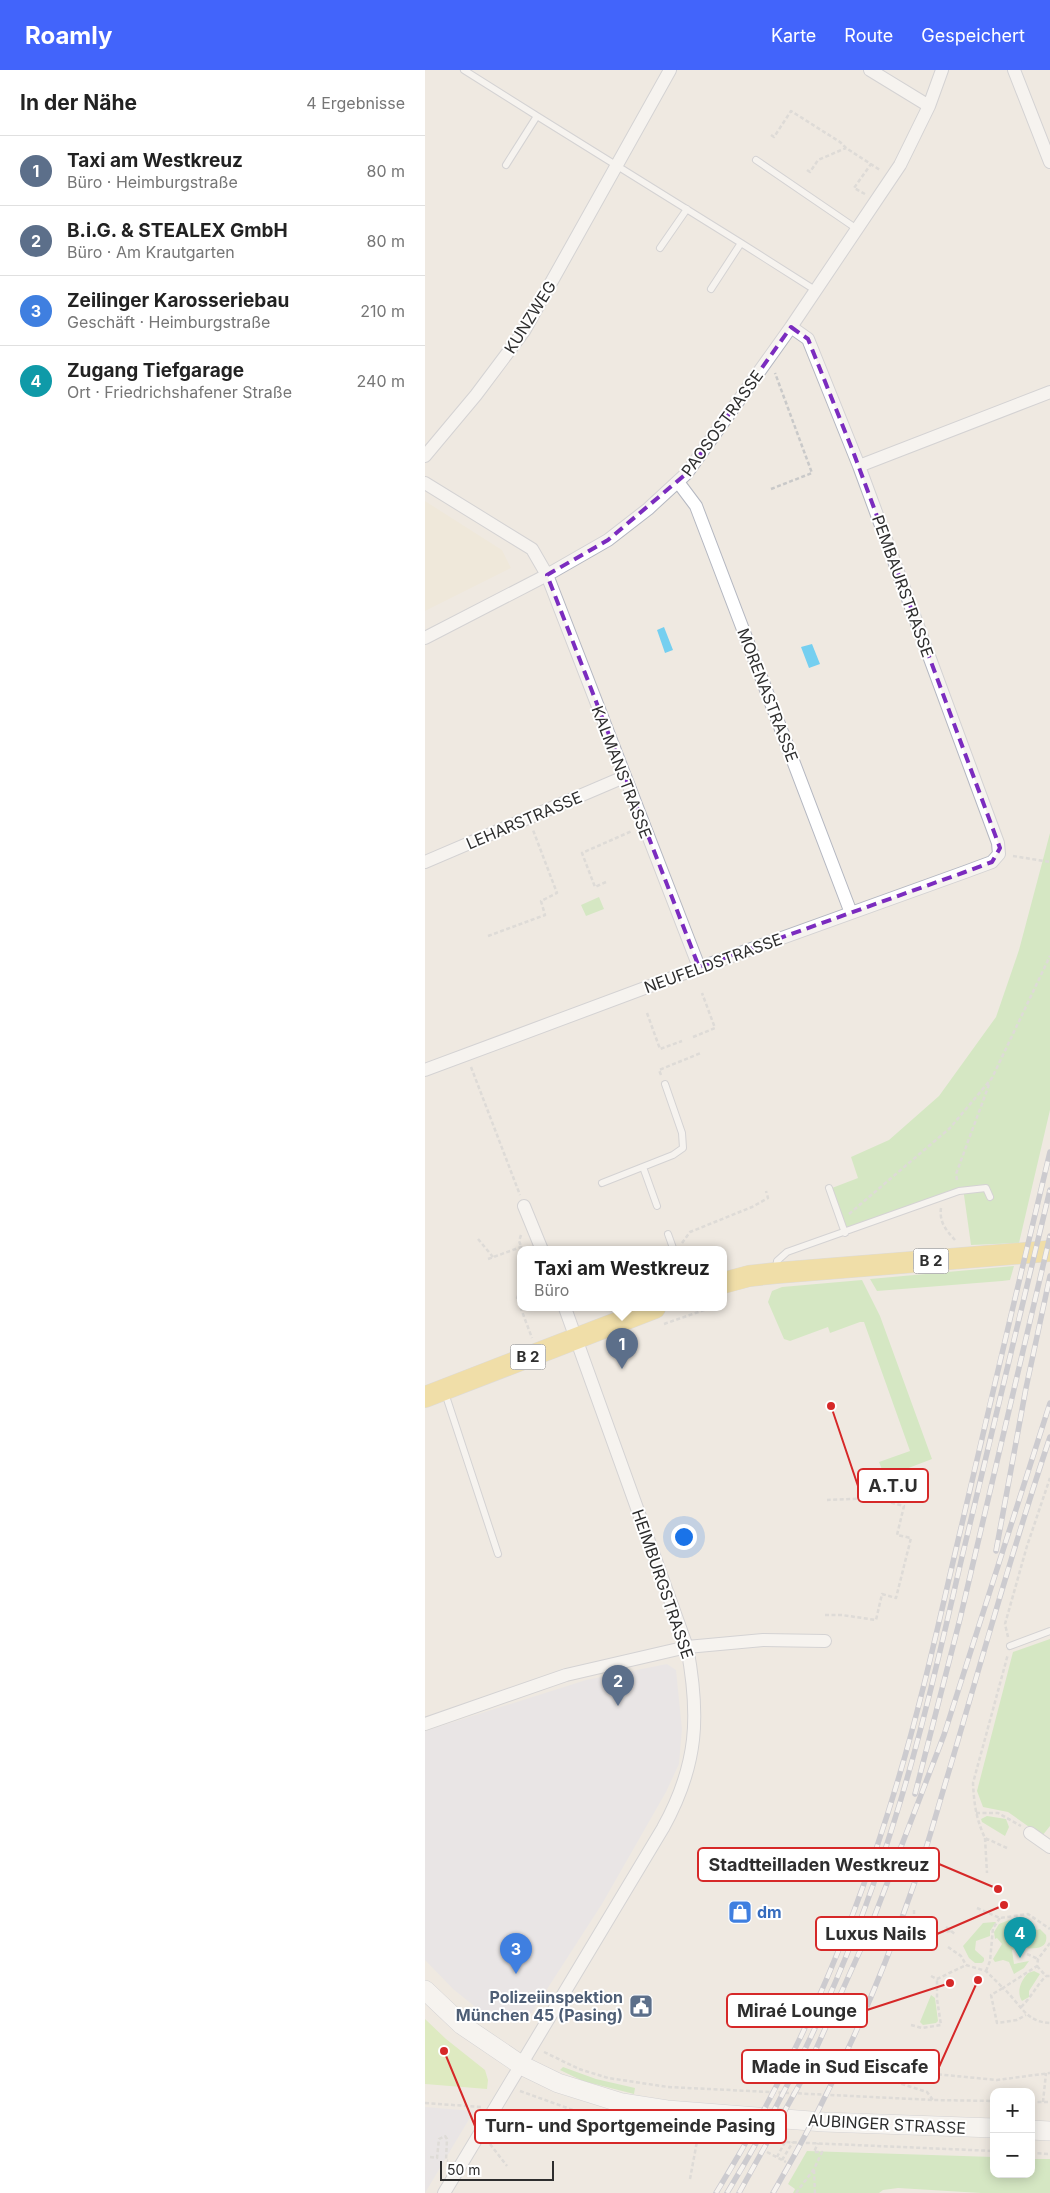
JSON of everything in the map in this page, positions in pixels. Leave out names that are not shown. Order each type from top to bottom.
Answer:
[{"type":"main road","name":"B 2","points":[[727,1282],[749,1276],[776,1273],[1050,1251]]},
{"type":"main road","name":"B 2","points":[[434,1393],[647,1311]]},
{"type":"main road","name":"AUBINGER STRASSE","points":[[425,1990],[462,2025],[521,2065],[558,2083],[623,2103],[667,2110],[824,2122],[990,2128]]},
{"type":"main road","points":[[1035,2130],[1050,2131]]},
{"type":"street","name":"KUNZWEG","points":[[425,456],[476,395],[523,331],[670,70]]},
{"type":"street","points":[[870,70],[929,106]]},
{"type":"street","name":"PAOSOSTRASSE","points":[[425,638],[547,575],[608,540],[648,509],[687,474],[791,327],[900,165],[929,106],[942,70]]},
{"type":"street","points":[[1014,70],[1050,162]]},
{"type":"street","name":"PEMBAURSTRASSE","points":[[791,327],[808,339],[859,466],[999,843],[999,854]]},
{"type":"street","points":[[859,466],[1050,392]]},
{"type":"street","name":"MORENASTRASSE","points":[[678,482],[696,506],[851,913]]},
{"type":"street","name":"KALMANSTRASSE","points":[[425,483],[532,549],[547,575],[699,968]]},
{"type":"street","name":"LEHARSTRASSE","points":[[425,862],[624,777]]},
{"type":"street","name":"NEUFELDSTRASSE","points":[[425,1070],[965,872],[991,862],[999,854]]},
{"type":"street","points":[[524,1206],[540,1246]]},
{"type":"street","name":"HEIMBURGSTRASSE","points":[[444,2193],[678,1802],[688,1774],[691,1756],[695,1708],[687,1647],[566,1311]]},
{"type":"street","points":[[425,1724],[566,1675],[687,1647],[763,1640],[825,1641]]},
{"type":"street","points":[[1026,1830],[1050,1847]]},
{"type":"lane","points":[[464,70],[815,290]]},
{"type":"lane","points":[[506,165],[537,116]]},
{"type":"lane","points":[[755,160],[857,229]]},
{"type":"lane","points":[[660,248],[687,209]]},
{"type":"lane","points":[[711,289],[741,243]]},
{"type":"lane","points":[[602,1183],[643,1167],[683,1148],[682,1133],[665,1084]]},
{"type":"lane","points":[[643,1167],[657,1206]]},
{"type":"lane","points":[[829,1188],[845,1233]]},
{"type":"lane","points":[[776,1273],[777,1261],[787,1252],[959,1191],[986,1188],[990,1197]]},
{"type":"lane","points":[[668,1234],[671,1246]]},
{"type":"lane","points":[[434,1393],[498,1554]]},
{"type":"lane","points":[[1010,1646],[1050,1631]]},
{"type":"path","points":[[771,134],[774,137],[791,111],[881,171]]},
{"type":"path","points":[[807,170],[810,172],[818,160],[845,148]]},
{"type":"path","points":[[865,195],[854,188],[871,164]]},
{"type":"path","points":[[771,489],[812,473],[775,374]]},
{"type":"path","points":[[488,936],[545,915],[541,901],[557,893],[531,824]]},
{"type":"path","points":[[606,882],[595,887],[582,853],[635,830]]},
{"type":"path","points":[[999,854],[1050,862]]},
{"type":"path","points":[[959,1191],[956,1174],[992,1078],[1050,956]]},
{"type":"path","points":[[693,1037],[715,1028],[702,993]]},
{"type":"path","points":[[647,1013],[660,1049],[682,1041]]},
{"type":"path","points":[[665,1084],[659,1070],[701,1053]]},
{"type":"path","points":[[466,1054],[524,1206]]},
{"type":"path","points":[[839,1218],[851,1214],[950,1128],[992,1078]]},
{"type":"path","points":[[678,1246],[690,1232],[752,1208],[768,1198],[766,1191]]},
{"type":"path","points":[[942,1198],[940,1217],[944,1227],[971,1257]]},
{"type":"path","points":[[479,1239],[494,1258]]},
{"type":"path","points":[[519,1242],[521,1246]]},
{"type":"path","points":[[488,1260],[517,1250]]},
{"type":"path","points":[[522,1311],[533,1339]]},
{"type":"path","points":[[987,1873],[985,1838],[976,1813],[973,1782],[1010,1646],[1005,1624],[1027,1546],[1050,1478]]},
{"type":"path","points":[[825,1615],[842,1615],[876,1620],[882,1594],[897,1598],[911,1538],[897,1535],[903,1506],[873,1498],[827,1500]]},
{"type":"path","points":[[976,1813],[998,1813],[1026,1830]]},
{"type":"path","points":[[985,1838],[1007,1848]]},
{"type":"path","points":[[977,1908],[1000,1918],[1028,1914],[1050,1929]]},
{"type":"path","points":[[915,1910],[914,1927],[923,1934],[951,1931]]},
{"type":"path","points":[[986,1971],[990,1961],[993,1928],[1000,1918]]},
{"type":"path","points":[[946,1927],[956,1935]]},
{"type":"path","points":[[878,1946],[880,1939]]},
{"type":"path","points":[[868,1942],[886,1949]]},
{"type":"path","points":[[1026,2015],[1017,2020],[997,2024],[991,1995],[1037,1966],[1038,1959],[1050,1943]]},
{"type":"path","points":[[948,1946],[961,1956],[965,1964],[986,1971],[1021,2007],[1026,2015],[1033,2020],[1050,2023]]},
{"type":"path","points":[[1027,1954],[1038,1959]]},
{"type":"path","points":[[937,1979],[965,1964]]},
{"type":"path","points":[[1037,1966],[1046,1976],[1050,1976]]},
{"type":"path","points":[[931,1976],[937,1979]]},
{"type":"path","points":[[1021,2007],[1032,1997],[1038,1985],[1046,1976]]},
{"type":"path","points":[[911,2025],[922,2028],[941,2026],[937,1999],[937,1979]]},
{"type":"path","name":"AUBINGER STRASSE","points":[[544,2052],[579,2068],[608,2078],[668,2087],[933,2100],[990,2101]]},
{"type":"path","points":[[898,2058],[880,2056],[870,2068],[871,2074],[927,2092],[933,2100]]},
{"type":"path","points":[[925,2073],[997,2080],[1050,2073]]},
{"type":"path","points":[[1043,2102],[1046,2073]]},
{"type":"path","points":[[1035,2102],[1050,2102]]},
{"type":"path","points":[[425,2103],[494,2109]]},
{"type":"path","points":[[481,2131],[507,2166]]},
{"type":"path","points":[[437,2158],[439,2138],[445,2136],[447,2139],[446,2160]]},
{"type":"path","points":[[690,2179],[698,2136]]},
{"type":"path","points":[[777,2157],[785,2142]]},
{"type":"path","points":[[782,2160],[793,2142]]},
{"type":"path","points":[[796,2193],[814,2168],[822,2152],[814,2152],[818,2143]]},
{"type":"path","points":[[767,2152],[786,2162]]},
{"type":"path","points":[[1035,2153],[1050,2154]]},
{"type":"path","points":[[430,2157],[446,2160],[460,2166]]},
{"type":"path","points":[[814,2168],[815,2193]]},
{"type":"highlighted area","points":[[791,327],[808,339],[854,454],[1000,848],[992,862],[699,967],[547,575],[608,540],[687,473]]},
{"type":"shaded area","points":[[425,501],[502,550],[511,568],[425,611]]},
{"type":"shaded area","points":[[667,1664],[676,1670],[682,1729],[679,1764],[666,1792],[602,1904],[531,2014],[494,2022],[453,1989],[425,1960],[425,1731],[586,1680]]},
{"type":"shaded area","points":[[425,2107],[474,2111],[425,2193]]},
{"type":"green space","points":[[1050,833],[1050,1110],[1019,1243],[971,1245],[963,1188],[849,1230],[844,1227],[832,1188],[858,1178],[851,1157],[889,1140],[939,1096],[996,1017],[1019,950]]},
{"type":"green space","points":[[599,897],[604,909],[586,916],[581,905]]},
{"type":"green space","points":[[1014,1266],[1010,1280],[1002,1281],[877,1291],[870,1279]]},
{"type":"green space","points":[[862,1280],[880,1316],[932,1459],[885,1477],[879,1462],[910,1451],[864,1322],[830,1333],[828,1327],[790,1341],[784,1339],[768,1302],[772,1291],[782,1287]]},
{"type":"green space","points":[[1050,1639],[1050,1826],[1042,1836],[1008,1812],[983,1807],[977,1791],[1013,1652]]},
{"type":"green space","points":[[987,1816],[1006,1819],[1009,1827],[1005,1836],[982,1822],[981,1819]]},
{"type":"green space","points":[[1009,1920],[1030,1921],[1029,1926],[1037,1930],[1040,1929],[1046,1935],[1045,1944],[1039,1948],[1012,1950],[1014,1964],[1029,1961],[1024,1968],[1014,1974],[1009,1962],[1003,1960],[995,1962],[993,1959],[1002,1944],[997,1938],[995,1939],[994,1932],[999,1924]]},
{"type":"green space","points":[[996,1922],[990,1931],[990,1936],[976,1941],[975,1950],[984,1958],[984,1961],[982,1963],[975,1963],[969,1958],[963,1946],[983,1923]]},
{"type":"green space","points":[[1034,1971],[1040,1974],[1029,1991],[1029,1997],[1022,2001],[1019,1994],[1021,1983],[1028,1973]]},
{"type":"green space","points":[[931,1995],[935,1998],[938,2021],[923,2025],[920,2022]]},
{"type":"green space","points":[[425,2019],[446,2039],[485,2070],[488,2080],[487,2089],[425,2084]]},
{"type":"green space","points":[[563,2067],[596,2079],[635,2088],[634,2094],[583,2081],[560,2070]]},
{"type":"green space","points":[[807,2151],[990,2157],[990,2178],[1035,2178],[1035,2159],[1050,2159],[1050,2193],[981,2193],[898,2188],[883,2190],[879,2193],[793,2193],[795,2189],[788,2184]]},
{"type":"water","points":[[664,627],[673,650],[665,653],[657,630]]},
{"type":"water","points":[[812,644],[820,664],[809,668],[801,647]]},
{"type":"railway","points":[[716,2193],[772,2094],[821,1992],[863,1888],[881,1834],[924,1686],[1050,1152]]},
{"type":"railway","points":[[727,2193],[777,2105],[821,2014],[860,1921],[893,1825],[913,1759],[930,1692],[1050,1190]]},
{"type":"railway","points":[[915,1794],[960,1619],[1050,1236]]},
{"type":"railway","points":[[996,1551],[1026,1388],[1050,1276]]},
{"type":"railway","points":[[739,2193],[803,2078],[868,1933],[944,1735],[1050,1403]]},
{"type":"railway","points":[[773,2193],[833,2082],[851,2044],[899,1927],[927,1844],[1010,1561],[1050,1437]]},
{"type":"place","name":"Taxi am Westkreuz","points":[[622,1369]]},
{"type":"place","name":"A.T.U","points":[[831,1406]]},
{"type":"place","name":"B.i.G. & STEALEX GmbH","points":[[618,1706]]},
{"type":"place","name":"Stadtteilladen Westkreuz","points":[[998,1889]]},
{"type":"place","name":"Luxus Nails","points":[[1004,1905]]},
{"type":"place","name":"dm","points":[[740,1912]]},
{"type":"place","name":"Zugang Tiefgarage","points":[[1020,1958]]},
{"type":"place","name":"Zeilinger Karosseriebau","points":[[516,1974]]},
{"type":"place","name":"Made in Sud Eiscafe","points":[[978,1980]]},
{"type":"place","name":"Miraé Lounge","points":[[950,1983]]},
{"type":"place","name":"Polizeiinspektion München 45 (Pasing)","points":[[641,2006]]},
{"type":"place","name":"Turn- und Sportgemeinde Pasing","points":[[444,2051]]}]
